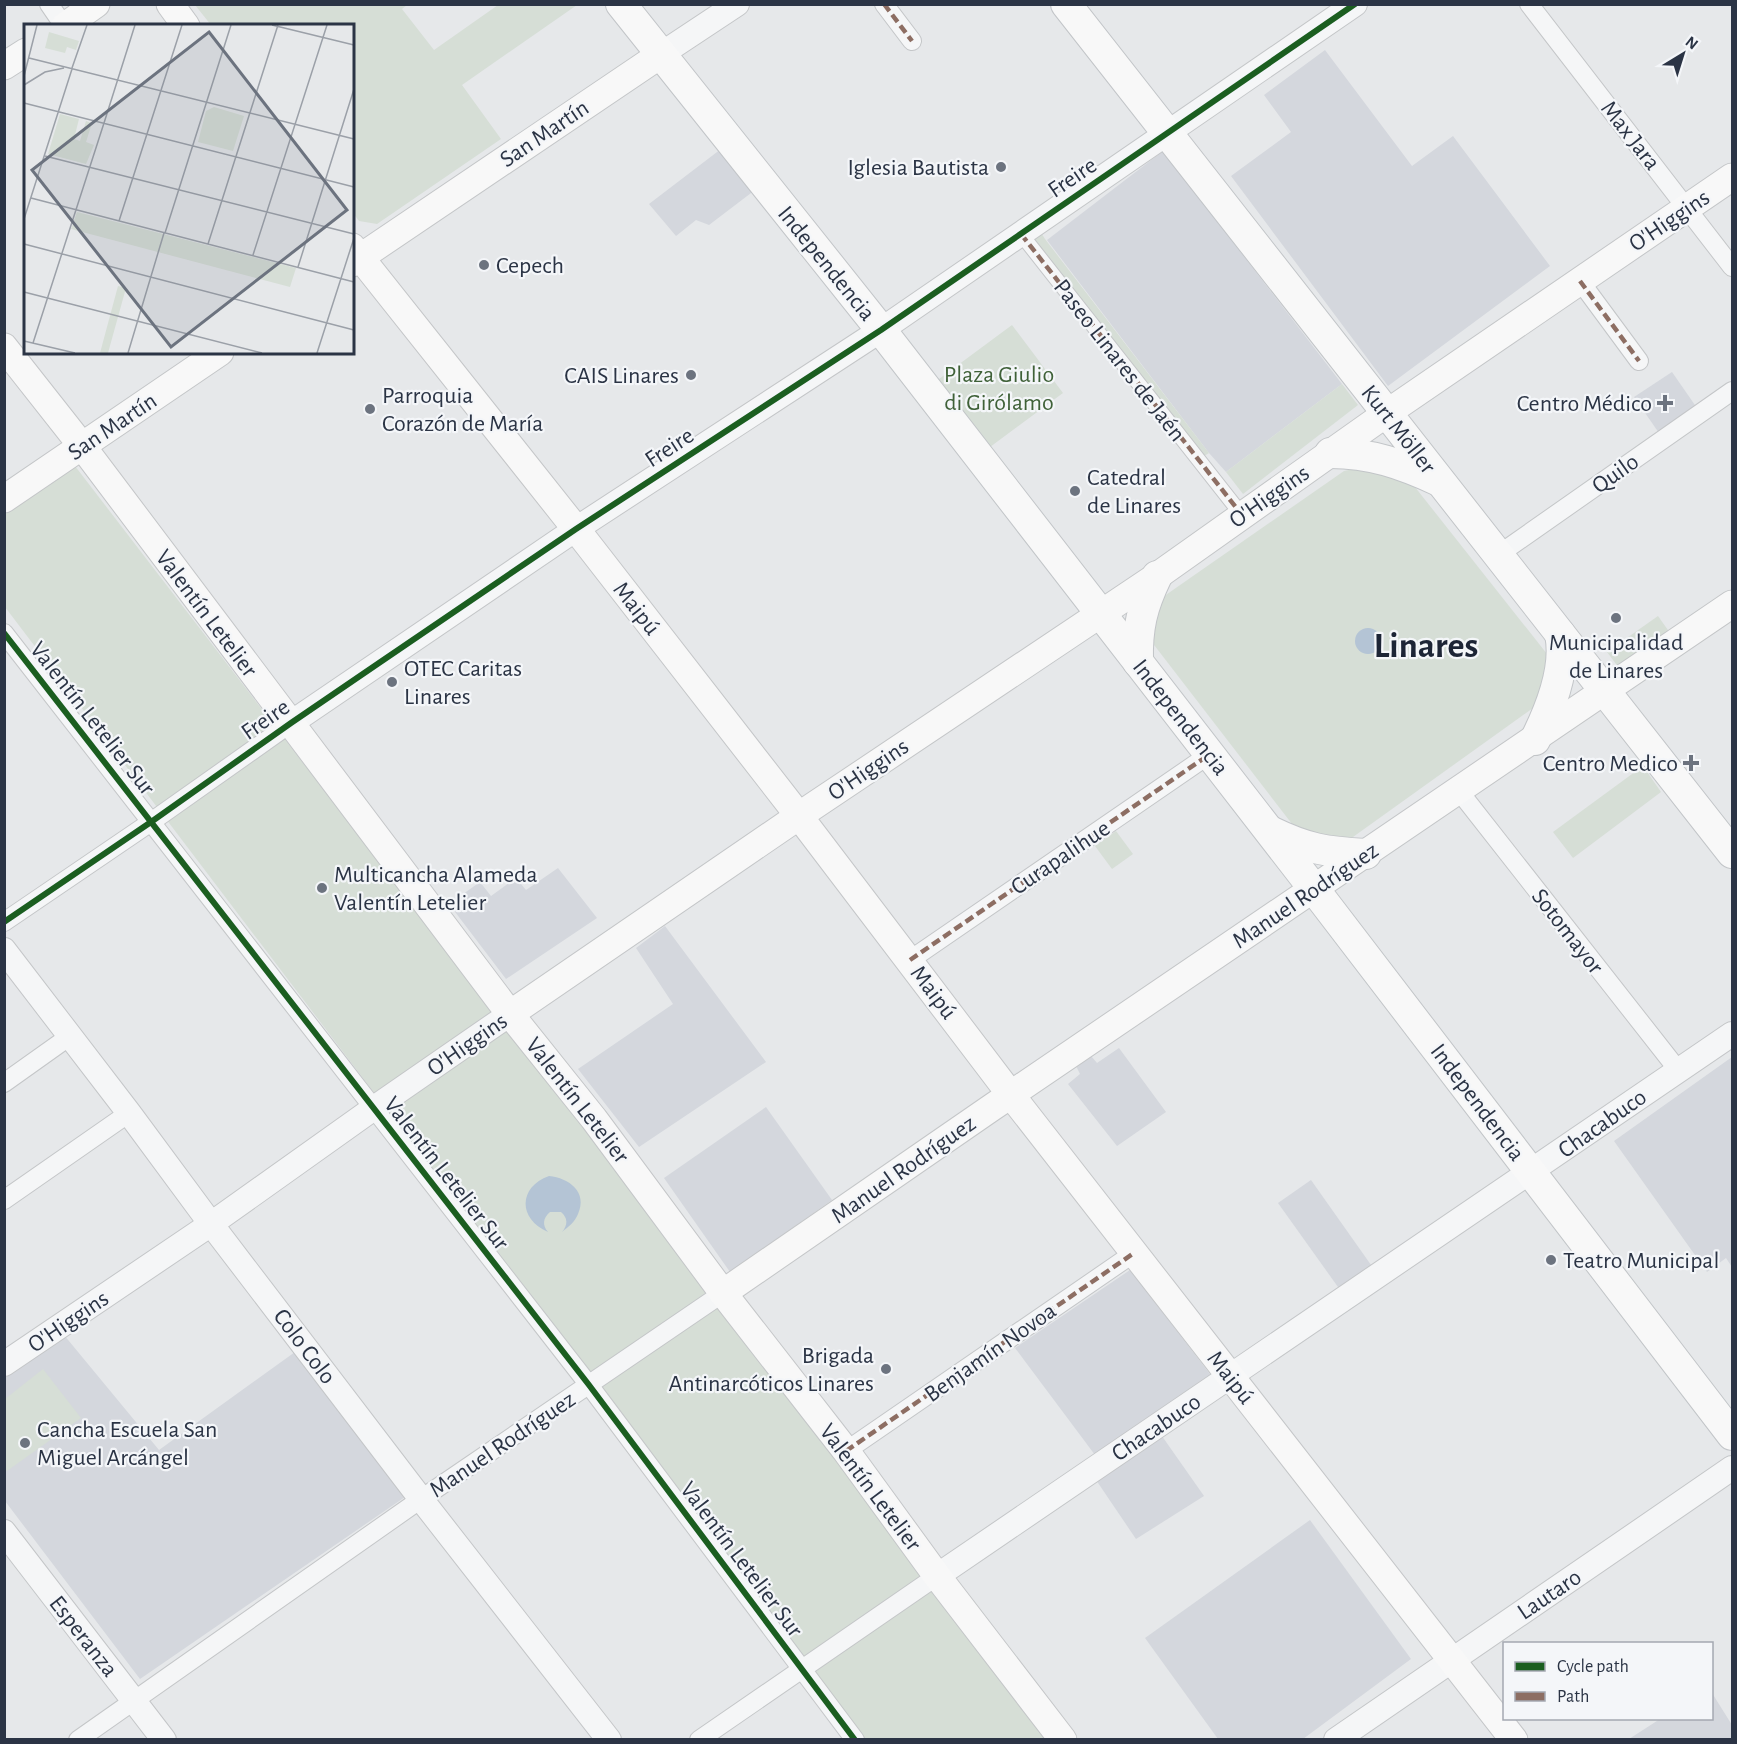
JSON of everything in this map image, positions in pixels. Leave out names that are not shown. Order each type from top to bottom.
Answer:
[{"type":"main road","points":[[68,24],[96,4]]},
{"type":"main road","points":[[170,4],[185,24]]},
{"type":"main road","name":"Independencia","points":[[621,4],[881,330],[1270,831],[1732,1435]]},
{"type":"main road","name":"Kurt Möller","points":[[1066,4],[1732,854]]},
{"type":"main road","points":[[4,66],[24,53]]},
{"type":"main road","name":"San Martín","points":[[355,256],[660,55]]},
{"type":"main road","name":"O'Higgins","points":[[510,1014],[799,816],[1157,576],[1387,413],[1732,177]]},
{"type":"main road","name":"Maipú","points":[[355,256],[576,529],[910,960],[1011,1095],[1514,1740]]},
{"type":"main road","name":"Valentín Letelier","points":[[4,347],[82,446],[510,1014],[594,1119],[723,1293],[846,1451],[1063,1740]]},
{"type":"main road","name":"San Martín","points":[[4,499],[217,354]]},
{"type":"main road","points":[[1330,453],[1357,454],[1383,459],[1441,482]]},
{"type":"main road","points":[[1138,662],[1137,640],[1140,618],[1157,576]]},
{"type":"main road","name":"Manuel Rodríguez","points":[[723,1293],[1732,604]]},
{"type":"main road","points":[[1535,740],[1557,683],[1561,650],[1560,634]]},
{"type":"main road","points":[[1270,831],[1295,843],[1322,851],[1366,854]]},
{"type":"street","points":[[49,4],[64,24]]},
{"type":"street","name":"San Martín","points":[[660,55],[737,4]]},
{"type":"street","points":[[884,4],[912,41]]},
{"type":"street","name":"Freire","points":[[4,922],[576,529],[881,330],[1355,4]]},
{"type":"street","name":"Max Jara","points":[[1529,4],[1688,207],[1732,267]]},
{"type":"street","name":"Paseo Linares de Jaén","points":[[1021,234],[1242,515]]},
{"type":"street","points":[[1580,281],[1639,361]]},
{"type":"street","name":"Quilo","points":[[1498,555],[1732,391]]},
{"type":"street","name":"Valentín Letelier Sur","points":[[4,633],[589,1385],[855,1740]]},
{"type":"street","name":"Curapalihue","points":[[910,960],[1210,754]]},
{"type":"street","name":"Sotomayor","points":[[1459,791],[1678,1070]]},
{"type":"street","name":"Colo Colo","points":[[4,950],[211,1224],[609,1740]]},
{"type":"street","name":"O'Higgins","points":[[4,1364],[211,1224],[510,1014]]},
{"type":"street","name":"Chacabuco","points":[[699,1740],[1732,1034]]},
{"type":"street","points":[[4,1083],[70,1036]]},
{"type":"street","points":[[4,1200],[129,1113]]},
{"type":"street","name":"Benjamín Novoa","points":[[846,1451],[1134,1252]]},
{"type":"street","name":"Manuel Rodríguez","points":[[78,1740],[422,1499],[723,1293]]},
{"type":"street","name":"Lautaro","points":[[1336,1740],[1732,1468]]},
{"type":"street","name":"Esperanza","points":[[4,1532],[164,1740]]},
{"type":"shaded area","points":[[1325,50],[1412,166],[1453,136],[1550,266],[1388,386],[1231,176],[1291,132],[1264,95]]},
{"type":"shaded area","points":[[721,149],[755,190],[709,225],[696,220],[676,236],[649,204]]},
{"type":"shaded area","points":[[1163,151],[1342,384],[1226,472],[1209,453],[1047,240]]},
{"type":"shaded area","name":"Centro Médico","points":[[1672,372],[1697,408],[1659,433],[1634,397]]},
{"type":"shaded area","points":[[558,868],[597,918],[506,979],[449,904],[480,882],[491,896],[516,878],[526,890]]},
{"type":"shaded area","points":[[665,926],[766,1062],[639,1147],[578,1069],[673,1004],[636,948]]},
{"type":"shaded area","points":[[1119,1048],[1166,1112],[1117,1146],[1068,1084],[1080,1074],[1076,1066],[1091,1056],[1097,1063]]},
{"type":"shaded area","points":[[1732,1057],[1732,1267],[1726,1258],[1707,1272],[1614,1141]]},
{"type":"shaded area","points":[[766,1107],[832,1200],[730,1272],[664,1178]]},
{"type":"shaded area","points":[[1311,1180],[1376,1272],[1343,1294],[1278,1203]]},
{"type":"shaded area","points":[[1130,1270],[1213,1378],[1095,1455],[1015,1348]]},
{"type":"shaded area","points":[[64,1335],[159,1450],[295,1352],[405,1497],[140,1679],[5,1501],[5,1378]]},
{"type":"shaded area","points":[[1157,1429],[1204,1496],[1136,1539],[1092,1474]]},
{"type":"shaded area","points":[[1310,1520],[1411,1659],[1303,1739],[1218,1739],[1145,1638]]},
{"type":"shaded area","points":[[1713,1695],[1732,1725],[1732,1739],[1629,1739],[1658,1720],[1713,1720]]},
{"type":"green space","points":[[195,5],[407,5],[402,9],[434,50],[498,5],[577,5],[462,85],[501,139],[377,224],[359,221],[354,214],[354,24],[210,24]]},
{"type":"green space","points":[[1038,228],[1209,453],[1201,458],[1027,236]]},
{"type":"green space","name":"Plaza Giulio di Girólamo","points":[[1012,325],[1063,393],[986,450],[935,382]]},
{"type":"green space","points":[[1342,384],[1358,405],[1243,494],[1226,472]]},
{"type":"green space","points":[[75,466],[1053,1739],[865,1739],[5,607],[5,514]]},
{"type":"green space","points":[[1358,468],[1411,482],[1551,659],[1540,703],[1346,842],[1299,833],[1151,641],[1160,599],[1344,471]]},
{"type":"green space","points":[[1658,616],[1670,633],[1619,668],[1607,652]]},
{"type":"green space","points":[[1643,766],[1661,792],[1573,858],[1553,832]]},
{"type":"green space","points":[[1116,831],[1133,854],[1112,869],[1095,846]]},
{"type":"green space","name":"Cancha Escuela San Miguel Arcángel","points":[[43,1369],[81,1418],[7,1471],[4,1469],[5,1399]]},
{"type":"water","points":[[1368,628],[1377,632],[1381,641],[1377,650],[1368,654],[1359,650],[1355,641],[1359,632]]},
{"type":"water","points":[[549,1176],[570,1183],[580,1199],[577,1217],[562,1232],[566,1222],[561,1212],[550,1212],[546,1217],[544,1224],[548,1232],[531,1219],[527,1211],[527,1195],[539,1181]]},
{"type":"marked path","points":[[884,4],[912,41]]},
{"type":"marked path","points":[[1021,234],[1242,515]]},
{"type":"marked path","points":[[1580,281],[1639,361]]},
{"type":"marked path","points":[[910,960],[1210,754]]},
{"type":"marked path","points":[[846,1451],[1134,1253]]},
{"type":"cycle path","points":[[4,922],[576,529],[881,330],[1355,4]]},
{"type":"cycle path","points":[[4,633],[589,1385],[855,1740]]},
{"type":"place","name":"Iglesia Bautista","points":[[1001,167]]},
{"type":"place","name":"Cepech","points":[[484,265]]},
{"type":"place","name":"CAIS Linares","points":[[691,375]]},
{"type":"place","name":"Centro Médico","points":[[1665,403]]},
{"type":"place","name":"Parroquia Corazón de María","points":[[370,409]]},
{"type":"place","name":"Catedral de Linares","points":[[1075,491]]},
{"type":"place","name":"Municipalidad de Linares","points":[[1616,618]]},
{"type":"place","name":"OTEC Caritas Linares","points":[[392,682]]},
{"type":"place","name":"Centro Medico","points":[[1691,763]]},
{"type":"place","name":"Multicancha Alameda Valentín Letelier","points":[[322,888]]},
{"type":"place","name":"Teatro Municipal","points":[[1551,1260]]},
{"type":"place","name":"Brigada Antinarcóticos Linares","points":[[886,1369]]},
{"type":"place","name":"Cancha Escuela San Miguel Arcángel","points":[[25,1443]]},
{"type":"district","name":"Linares","points":[[1426,644]]}]
